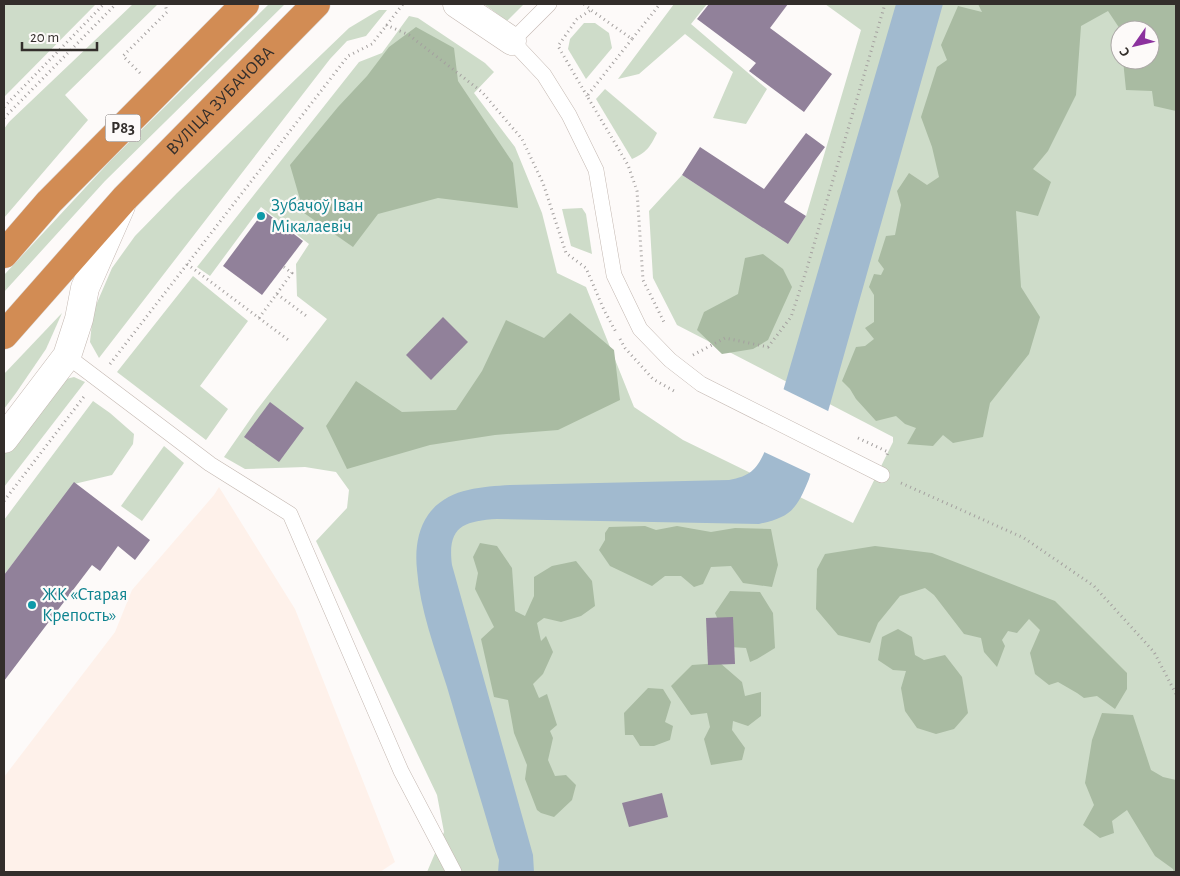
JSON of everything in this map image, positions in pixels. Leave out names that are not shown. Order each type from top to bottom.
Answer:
[{"type":"highway","name":"Р83","points":[[4,254],[49,202],[245,4]]},
{"type":"highway","name":"ВУЛІЦА ЗУБАЧОВА","points":[[4,335],[125,198],[316,4]]},
{"type":"street","points":[[457,4],[512,41]]},
{"type":"street","name":"ВУЛІЦА ЗУБАЧОВА","points":[[67,356],[85,288],[125,198]]},
{"type":"street","points":[[4,439],[67,356]]},
{"type":"lane","points":[[549,4],[512,41],[544,75],[569,115],[596,170],[614,275],[640,329],[670,360],[701,384],[882,474]]},
{"type":"lane","points":[[67,356],[210,464],[290,514],[401,771],[454,872]]},
{"type":"path","points":[[4,107],[104,4]]},
{"type":"path","points":[[4,118],[116,4]]},
{"type":"path","points":[[123,56],[167,12],[165,4]]},
{"type":"path","points":[[4,501],[348,56],[372,44],[403,4]]},
{"type":"path","points":[[584,4],[632,39]]},
{"type":"path","points":[[587,96],[660,4]]},
{"type":"path","points":[[693,355],[725,338],[768,347],[791,317],[885,4]]},
{"type":"path","points":[[591,10],[577,18],[558,46],[628,165],[637,191],[643,280],[663,322],[669,328]]},
{"type":"path","points":[[386,25],[409,35],[482,92],[522,139],[543,183],[566,253],[586,268],[604,310],[625,348],[653,379],[677,393]]},
{"type":"path","points":[[187,264],[291,342]]},
{"type":"path","points":[[259,318],[292,273],[284,267]]},
{"type":"path","points":[[278,294],[309,318]]},
{"type":"path","points":[[689,350],[699,359]]},
{"type":"path","points":[[882,474],[1024,538],[1094,586],[1154,652],[1176,694]]},
{"type":"shaded area","points":[[219,487],[295,609],[395,862],[380,872],[4,872],[4,777],[115,632],[132,590]]},
{"type":"green space","points":[[4,4],[96,4],[4,97]]},
{"type":"green space","points":[[133,4],[158,4],[65,95],[88,120],[4,218],[4,129],[9,122]]},
{"type":"green space","points":[[269,4],[285,4],[105,181],[4,292],[4,275],[112,159]]},
{"type":"green space","points":[[484,4],[524,4],[507,21]]},
{"type":"green space","points":[[674,4],[707,4],[691,24],[767,89],[746,124],[713,118],[733,72],[685,34],[639,74],[618,79]]},
{"type":"green space","points":[[825,4],[1176,4],[1176,872],[427,872],[444,832],[437,795],[316,541],[347,508],[349,490],[336,472],[305,467],[245,469],[224,457],[256,411],[327,319],[297,296],[296,264],[309,244],[261,207],[210,276],[197,267],[359,62],[382,53],[409,16],[418,18],[485,63],[494,72],[474,93],[515,147],[542,213],[557,273],[586,287],[634,407],[683,440],[853,523],[893,442],[893,437],[677,325],[653,278],[649,211],[682,175],[788,243],[806,216],[861,30]]},
{"type":"green space","points":[[978,4],[1176,4],[1176,111],[1154,106],[1152,91],[1126,90],[1124,70],[1160,70],[1160,20],[1114,20],[1108,11],[1081,26],[1076,95],[1048,151],[1033,169],[1051,182],[1038,216],[1016,211],[1021,287],[1040,317],[1029,354],[990,403],[983,437],[953,443],[943,435],[933,446],[907,444],[916,428],[905,424],[896,416],[876,421],[842,381],[856,347],[865,346],[874,339],[865,328],[874,322],[874,295],[869,287],[874,274],[881,275],[884,269],[878,261],[886,236],[895,235],[901,205],[897,191],[909,173],[927,185],[939,177],[932,147],[921,117],[937,67],[947,60],[941,45],[958,6],[982,12]]},
{"type":"green space","points":[[379,10],[387,10],[366,36],[347,41],[330,59],[99,358],[90,342],[93,312],[112,268],[135,236],[177,193],[349,28]]},
{"type":"green space","points":[[584,23],[595,23],[609,33],[612,48],[586,79],[568,49],[570,39]]},
{"type":"green space","points":[[416,27],[454,48],[458,81],[513,163],[518,208],[438,198],[378,214],[353,247],[304,213],[290,165],[338,107],[367,76],[389,47]]},
{"type":"green space","points":[[605,89],[657,133],[648,149],[632,159],[596,99]]},
{"type":"green space","points":[[582,208],[586,214],[592,254],[571,246],[562,209]]},
{"type":"green space","points":[[763,254],[783,269],[792,287],[768,340],[753,349],[722,354],[697,330],[704,312],[738,294],[745,258]]},
{"type":"green space","points":[[193,276],[248,321],[200,386],[228,409],[206,440],[117,372]]},
{"type":"green space","points":[[62,313],[46,349],[4,409],[4,374]]},
{"type":"green space","points":[[570,313],[614,350],[620,400],[558,430],[495,435],[430,445],[347,469],[326,426],[356,381],[402,412],[456,410],[482,371],[506,320],[544,338]]},
{"type":"green space","points":[[74,377],[85,382],[4,487],[4,453],[58,381]]},
{"type":"green space","points":[[93,401],[134,434],[133,444],[112,475],[74,484],[4,575],[4,520]]},
{"type":"green space","points":[[164,446],[184,463],[142,521],[121,506]]},
{"type":"green space","points":[[645,526],[656,530],[677,526],[711,532],[735,528],[771,529],[778,565],[772,587],[743,583],[731,566],[711,567],[703,584],[694,587],[681,576],[665,576],[652,586],[610,566],[599,550],[605,540],[605,533],[609,527]]},
{"type":"green space","points":[[480,543],[497,546],[512,568],[515,611],[525,616],[534,596],[534,577],[552,566],[576,561],[592,581],[595,606],[581,616],[561,622],[544,618],[537,623],[541,641],[546,636],[553,652],[543,674],[533,684],[539,698],[547,694],[557,725],[550,731],[553,738],[548,760],[555,776],[566,775],[576,785],[572,800],[554,817],[537,810],[525,779],[527,765],[514,733],[508,700],[494,697],[481,639],[494,627],[475,589],[478,573],[473,557]]},
{"type":"green space","points":[[875,546],[932,553],[1055,601],[1127,673],[1127,689],[1115,709],[1097,696],[1084,698],[1058,682],[1049,685],[1035,674],[1030,653],[1040,630],[1029,619],[1017,633],[1008,631],[1002,640],[1005,646],[997,667],[984,652],[981,638],[964,634],[934,595],[925,588],[900,596],[878,623],[870,643],[838,635],[816,609],[817,569],[825,554]]},
{"type":"green space","points":[[730,591],[760,592],[773,613],[775,648],[750,662],[746,648],[730,647],[715,613]]},
{"type":"green space","points":[[898,629],[912,637],[915,655],[924,660],[945,655],[962,677],[968,713],[954,729],[936,734],[917,728],[905,711],[901,688],[906,671],[893,670],[878,660],[882,637]]},
{"type":"green space","points":[[720,663],[742,682],[745,696],[761,692],[761,716],[748,726],[733,721],[732,730],[745,748],[742,760],[711,765],[704,739],[710,727],[707,713],[691,715],[671,686],[692,665]]},
{"type":"green space","points":[[648,688],[663,689],[671,702],[665,722],[673,726],[670,740],[654,746],[640,746],[633,735],[625,735],[624,713]]},
{"type":"green space","points":[[1102,713],[1133,715],[1151,770],[1163,777],[1176,780],[1176,872],[1155,856],[1127,810],[1112,821],[1114,833],[1100,838],[1083,825],[1094,805],[1085,783],[1092,740]]},
{"type":"water","points":[[896,4],[943,4],[809,479],[797,504],[792,510],[779,518],[759,524],[497,519],[467,524],[455,534],[451,552],[452,565],[533,855],[534,872],[498,872],[499,860],[421,600],[416,556],[419,534],[424,521],[436,506],[445,499],[476,488],[510,485],[729,480],[743,476],[753,470],[761,460],[767,446]]},
{"type":"pier","points":[[781,388],[830,412],[813,475],[762,451]]},
{"type":"building","points":[[709,4],[788,4],[770,28],[832,74],[804,112],[749,71],[756,63],[697,19]]},
{"type":"building","points":[[806,133],[825,147],[784,202],[806,216],[788,244],[682,175],[700,147],[764,189]]},
{"type":"building","points":[[264,211],[303,241],[262,295],[223,266]]},
{"type":"building","points":[[443,317],[468,342],[431,380],[406,355]]},
{"type":"building","points":[[270,402],[304,428],[279,462],[244,437]]},
{"type":"building","name":"ЖК «Старая Крепость»","points":[[74,482],[150,540],[135,560],[118,546],[100,571],[92,565],[4,681],[4,575]]},
{"type":"building","points":[[733,617],[735,664],[708,665],[706,618]]},
{"type":"building","points":[[662,793],[668,817],[629,827],[622,803]]},
{"type":"place","name":"Зубачоў Іван Мікалаевіч","points":[[261,216]]},
{"type":"place","name":"ЖК «Старая Крепость»","points":[[32,605]]}]
